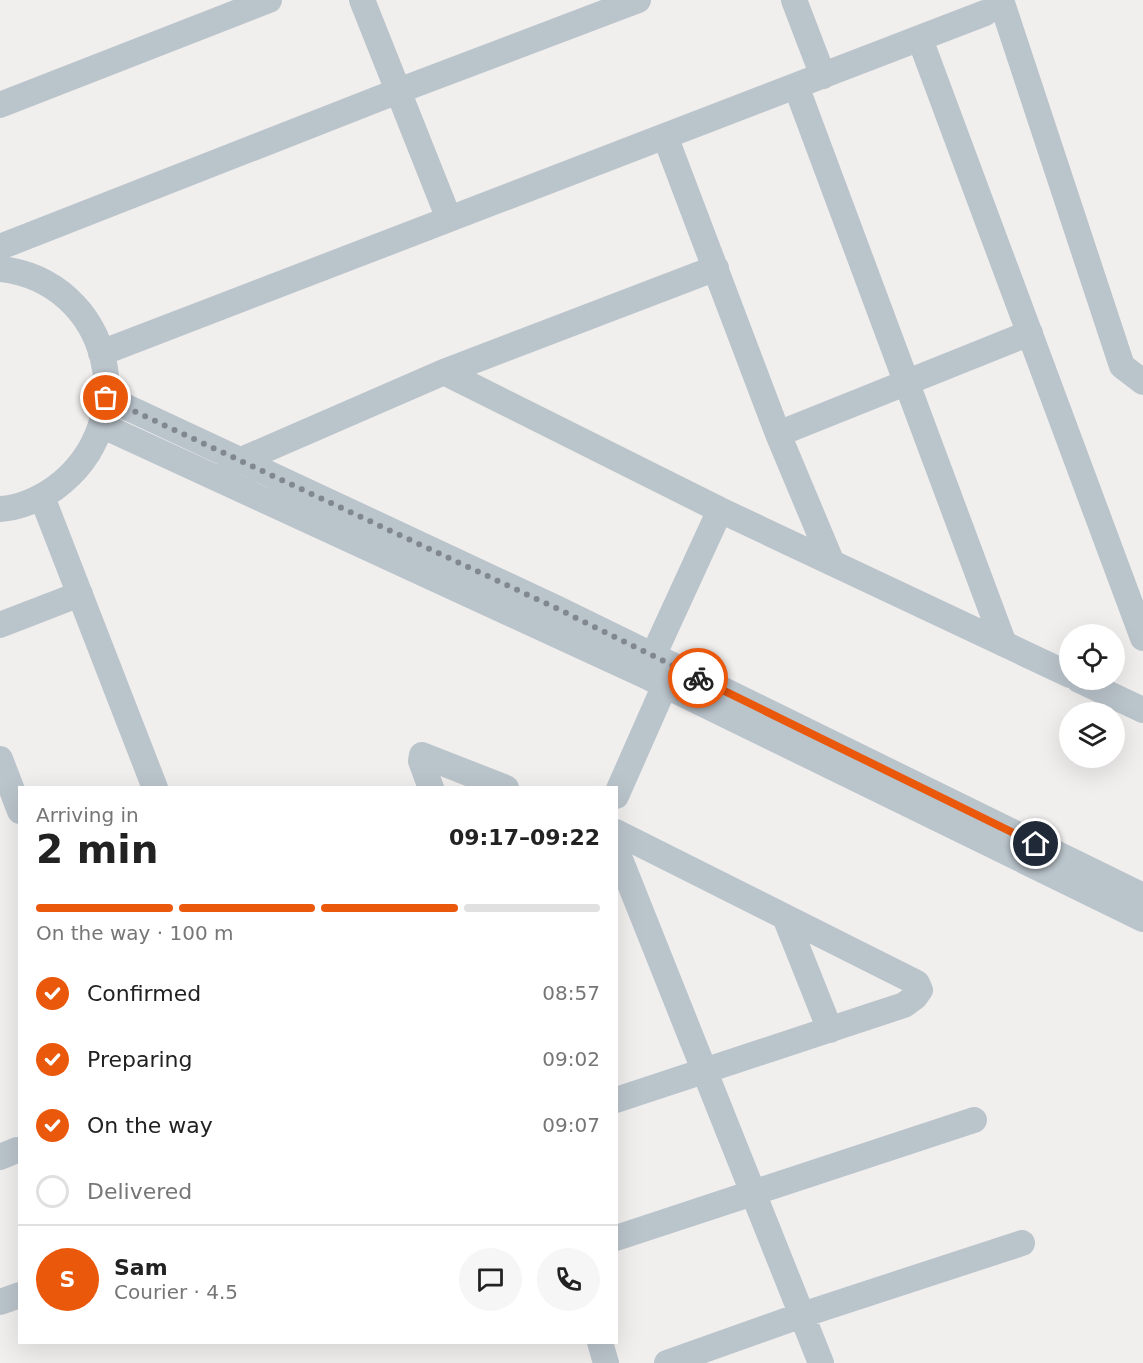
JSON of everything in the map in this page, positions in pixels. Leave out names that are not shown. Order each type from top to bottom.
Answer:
[{"type":"street","points":[[0,105],[226,8],[270,0]]},
{"type":"street","points":[[362,0],[449,219]]},
{"type":"street","points":[[0,247],[638,0]]},
{"type":"street","points":[[794,0],[824,76]]},
{"type":"street","points":[[101,353],[920,39],[993,7],[1122,366],[1143,382]]},
{"type":"street","points":[[920,39],[1143,638]]},
{"type":"street","points":[[796,86],[1004,645]]},
{"type":"street","points":[[665,136],[778,434],[832,563]]},
{"type":"street","points":[[211,476],[239,460],[444,372],[716,268]]},
{"type":"street","points":[[0,269],[17,271],[51,286],[78,309],[97,340],[107,376],[105,412],[101,425],[93,446],[72,476],[42,497],[8,509],[0,509]]},
{"type":"street","points":[[778,434],[1030,333]]},
{"type":"street","points":[[444,372],[720,510],[1059,670]]},
{"type":"street","points":[[106,398],[556,608],[655,673],[1143,919]]},
{"type":"street","points":[[101,425],[655,673],[1143,896]]},
{"type":"street","points":[[42,497],[154,786]]},
{"type":"street","points":[[618,790],[655,673],[720,510]]},
{"type":"street","points":[[0,625],[80,594]]},
{"type":"street","points":[[1100,690],[1143,710]]},
{"type":"street","points":[[430,786],[421,761],[422,755],[501,786]]},
{"type":"street","points":[[0,759],[18,806]]},
{"type":"street","points":[[618,833],[916,983],[920,990],[904,1005],[618,1099]]},
{"type":"street","points":[[618,854],[821,1363]]},
{"type":"street","points":[[785,917],[830,1030]]},
{"type":"street","points":[[618,1237],[974,1120]]},
{"type":"street","points":[[667,1363],[802,1315],[1022,1243]]},
{"type":"street","points":[[0,1302],[18,1296]]},
{"type":"street","points":[[601,1344],[606,1363]]},
{"type":"way so far","points":[[106,398],[556,608],[698,678]]},
{"type":"route","points":[[698,678],[1036,844]]}]
